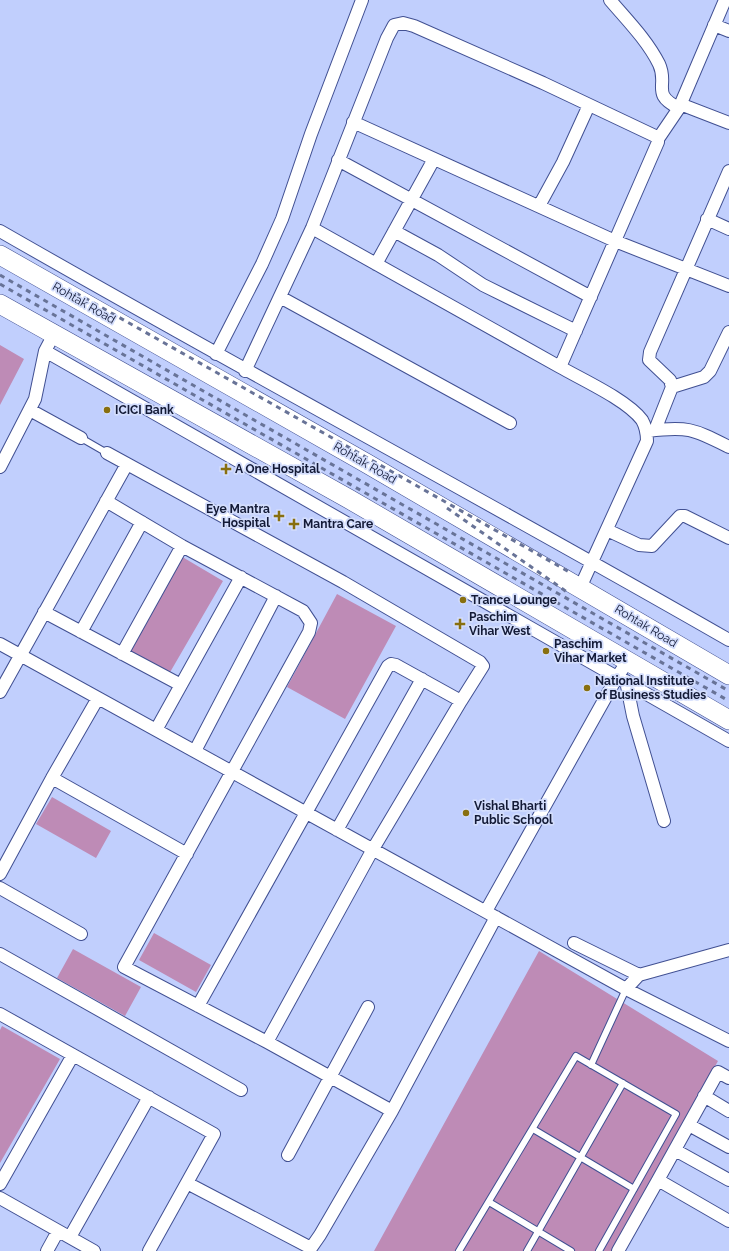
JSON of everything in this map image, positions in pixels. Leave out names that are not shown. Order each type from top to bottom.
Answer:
[{"type":"main road","name":"Rohtak Road","points":[[0,255],[729,675]]},
{"type":"main road","points":[[0,304],[349,499],[729,720]]},
{"type":"street","points":[[216,354],[262,264],[282,219],[362,0]]},
{"type":"street","points":[[610,0],[637,32],[660,66],[663,98],[667,102],[729,123]]},
{"type":"street","points":[[560,367],[658,139],[679,106],[725,0]]},
{"type":"street","points":[[245,371],[312,228],[390,30],[394,25],[403,23],[421,29],[589,105],[658,139]]},
{"type":"street","points":[[714,25],[729,31]]},
{"type":"street","points":[[539,206],[563,162],[589,105]]},
{"type":"street","points":[[353,122],[615,241],[729,286]]},
{"type":"street","points":[[376,264],[434,159]]},
{"type":"street","points":[[338,160],[410,201],[591,296]]},
{"type":"street","points":[[580,588],[672,387],[670,380],[649,360],[654,340],[729,171]]},
{"type":"street","points":[[707,219],[729,229]]},
{"type":"street","points":[[312,228],[623,403],[642,420],[651,431]]},
{"type":"street","points":[[394,231],[438,255],[483,285],[576,331]]},
{"type":"street","points":[[0,232],[245,371],[592,562],[729,640]]},
{"type":"street","points":[[38,277],[48,259]]},
{"type":"street","points":[[280,297],[510,423]]},
{"type":"street","points":[[672,387],[697,381],[707,374],[729,332]]},
{"type":"street","points":[[0,467],[35,399],[44,351],[54,334]]},
{"type":"street","points":[[44,351],[729,741]]},
{"type":"street","points":[[30,410],[81,438]]},
{"type":"street","points":[[651,431],[676,428],[688,429],[701,433],[729,447]]},
{"type":"street","points":[[107,453],[343,582],[480,662],[483,666],[373,849],[267,1042]]},
{"type":"street","points":[[0,692],[3,677],[21,655],[127,464]]},
{"type":"street","points":[[106,501],[182,546],[303,611],[311,623],[309,632],[124,967],[267,1042],[392,1111]]},
{"type":"street","points":[[607,530],[639,545],[652,546],[671,524],[680,516],[685,516],[729,538]]},
{"type":"street","points":[[80,632],[142,522]]},
{"type":"street","points":[[122,654],[182,546]]},
{"type":"street","points":[[156,730],[241,577]]},
{"type":"street","points":[[196,752],[276,596]]},
{"type":"street","points":[[44,612],[181,685]]},
{"type":"street","points":[[0,644],[626,989],[725,1037]]},
{"type":"street","points":[[187,1183],[311,1248],[392,1111],[491,914],[622,679],[628,661]]},
{"type":"street","points":[[198,1006],[388,666],[391,664],[396,665],[461,701]]},
{"type":"street","points":[[337,830],[422,679]]},
{"type":"street","points":[[622,679],[664,821]]},
{"type":"street","points":[[0,874],[52,778],[98,698]]},
{"type":"street","points":[[52,778],[187,854]]},
{"type":"street","points":[[0,888],[81,934]]},
{"type":"street","points":[[574,943],[639,975]]},
{"type":"street","points":[[626,989],[639,975],[729,950]]},
{"type":"street","points":[[0,954],[241,1090]]},
{"type":"street","points":[[288,1154],[368,1007]]},
{"type":"street","points":[[0,1014],[214,1134],[149,1251]]},
{"type":"street","points":[[0,1184],[74,1055]]},
{"type":"street","points":[[618,1251],[718,1072],[729,1078]]},
{"type":"street","points":[[704,1096],[729,1111]]},
{"type":"street","points":[[70,1237],[149,1097]]},
{"type":"street","points":[[688,1125],[729,1147]]},
{"type":"street","points":[[674,1150],[729,1180]]},
{"type":"street","points":[[658,1180],[728,1217]]},
{"type":"street","points":[[0,1198],[94,1251]]},
{"type":"street","points":[[47,1251],[58,1231]]},
{"type":"lane","points":[[81,438],[107,453]]},
{"type":"lane","points":[[591,1065],[626,989]]},
{"type":"lane","points":[[460,1251],[576,1056],[676,1114],[599,1251]]},
{"type":"lane","points":[[527,1251],[623,1083]]},
{"type":"lane","points":[[533,1128],[634,1189]]},
{"type":"lane","points":[[489,1202],[571,1251]]},
{"type":"shaded area","points":[[0,345],[24,359],[0,405]]},
{"type":"shaded area","points":[[179,555],[223,581],[169,674],[125,649]]},
{"type":"shaded area","points":[[337,594],[396,626],[345,719],[287,687]]},
{"type":"shaded area","points":[[52,797],[111,831],[96,858],[36,824]]},
{"type":"shaded area","points":[[154,933],[211,965],[196,992],[139,960]]},
{"type":"shaded area","points":[[73,949],[141,987],[125,1016],[57,978]]},
{"type":"shaded area","points":[[539,951],[718,1061],[612,1251],[374,1251]]},
{"type":"shaded area","points":[[2,1026],[60,1059],[0,1163],[0,1030]]},
{"type":"railway","points":[[0,275],[729,691]]},
{"type":"railway","points":[[0,284],[729,701]]},
{"type":"railway","points":[[76,293],[571,573]]},
{"type":"railway","points":[[447,508],[567,592]]},
{"type":"place","name":"ICICI Bank","points":[[107,410]]},
{"type":"place","name":"A One Hospital","points":[[226,469]]},
{"type":"place","name":"Eye Mantra Hospital","points":[[279,516]]},
{"type":"place","name":"Mantra Care","points":[[294,524]]},
{"type":"place","name":"Trance Lounge","points":[[463,600]]},
{"type":"place","name":"Paschim Vihar West","points":[[460,624]]},
{"type":"place","name":"Paschim Vihar Market","points":[[546,651]]},
{"type":"place","name":"National Institute of Business Studies","points":[[587,688]]},
{"type":"place","name":"Vishal Bharti Public School","points":[[466,813]]}]
